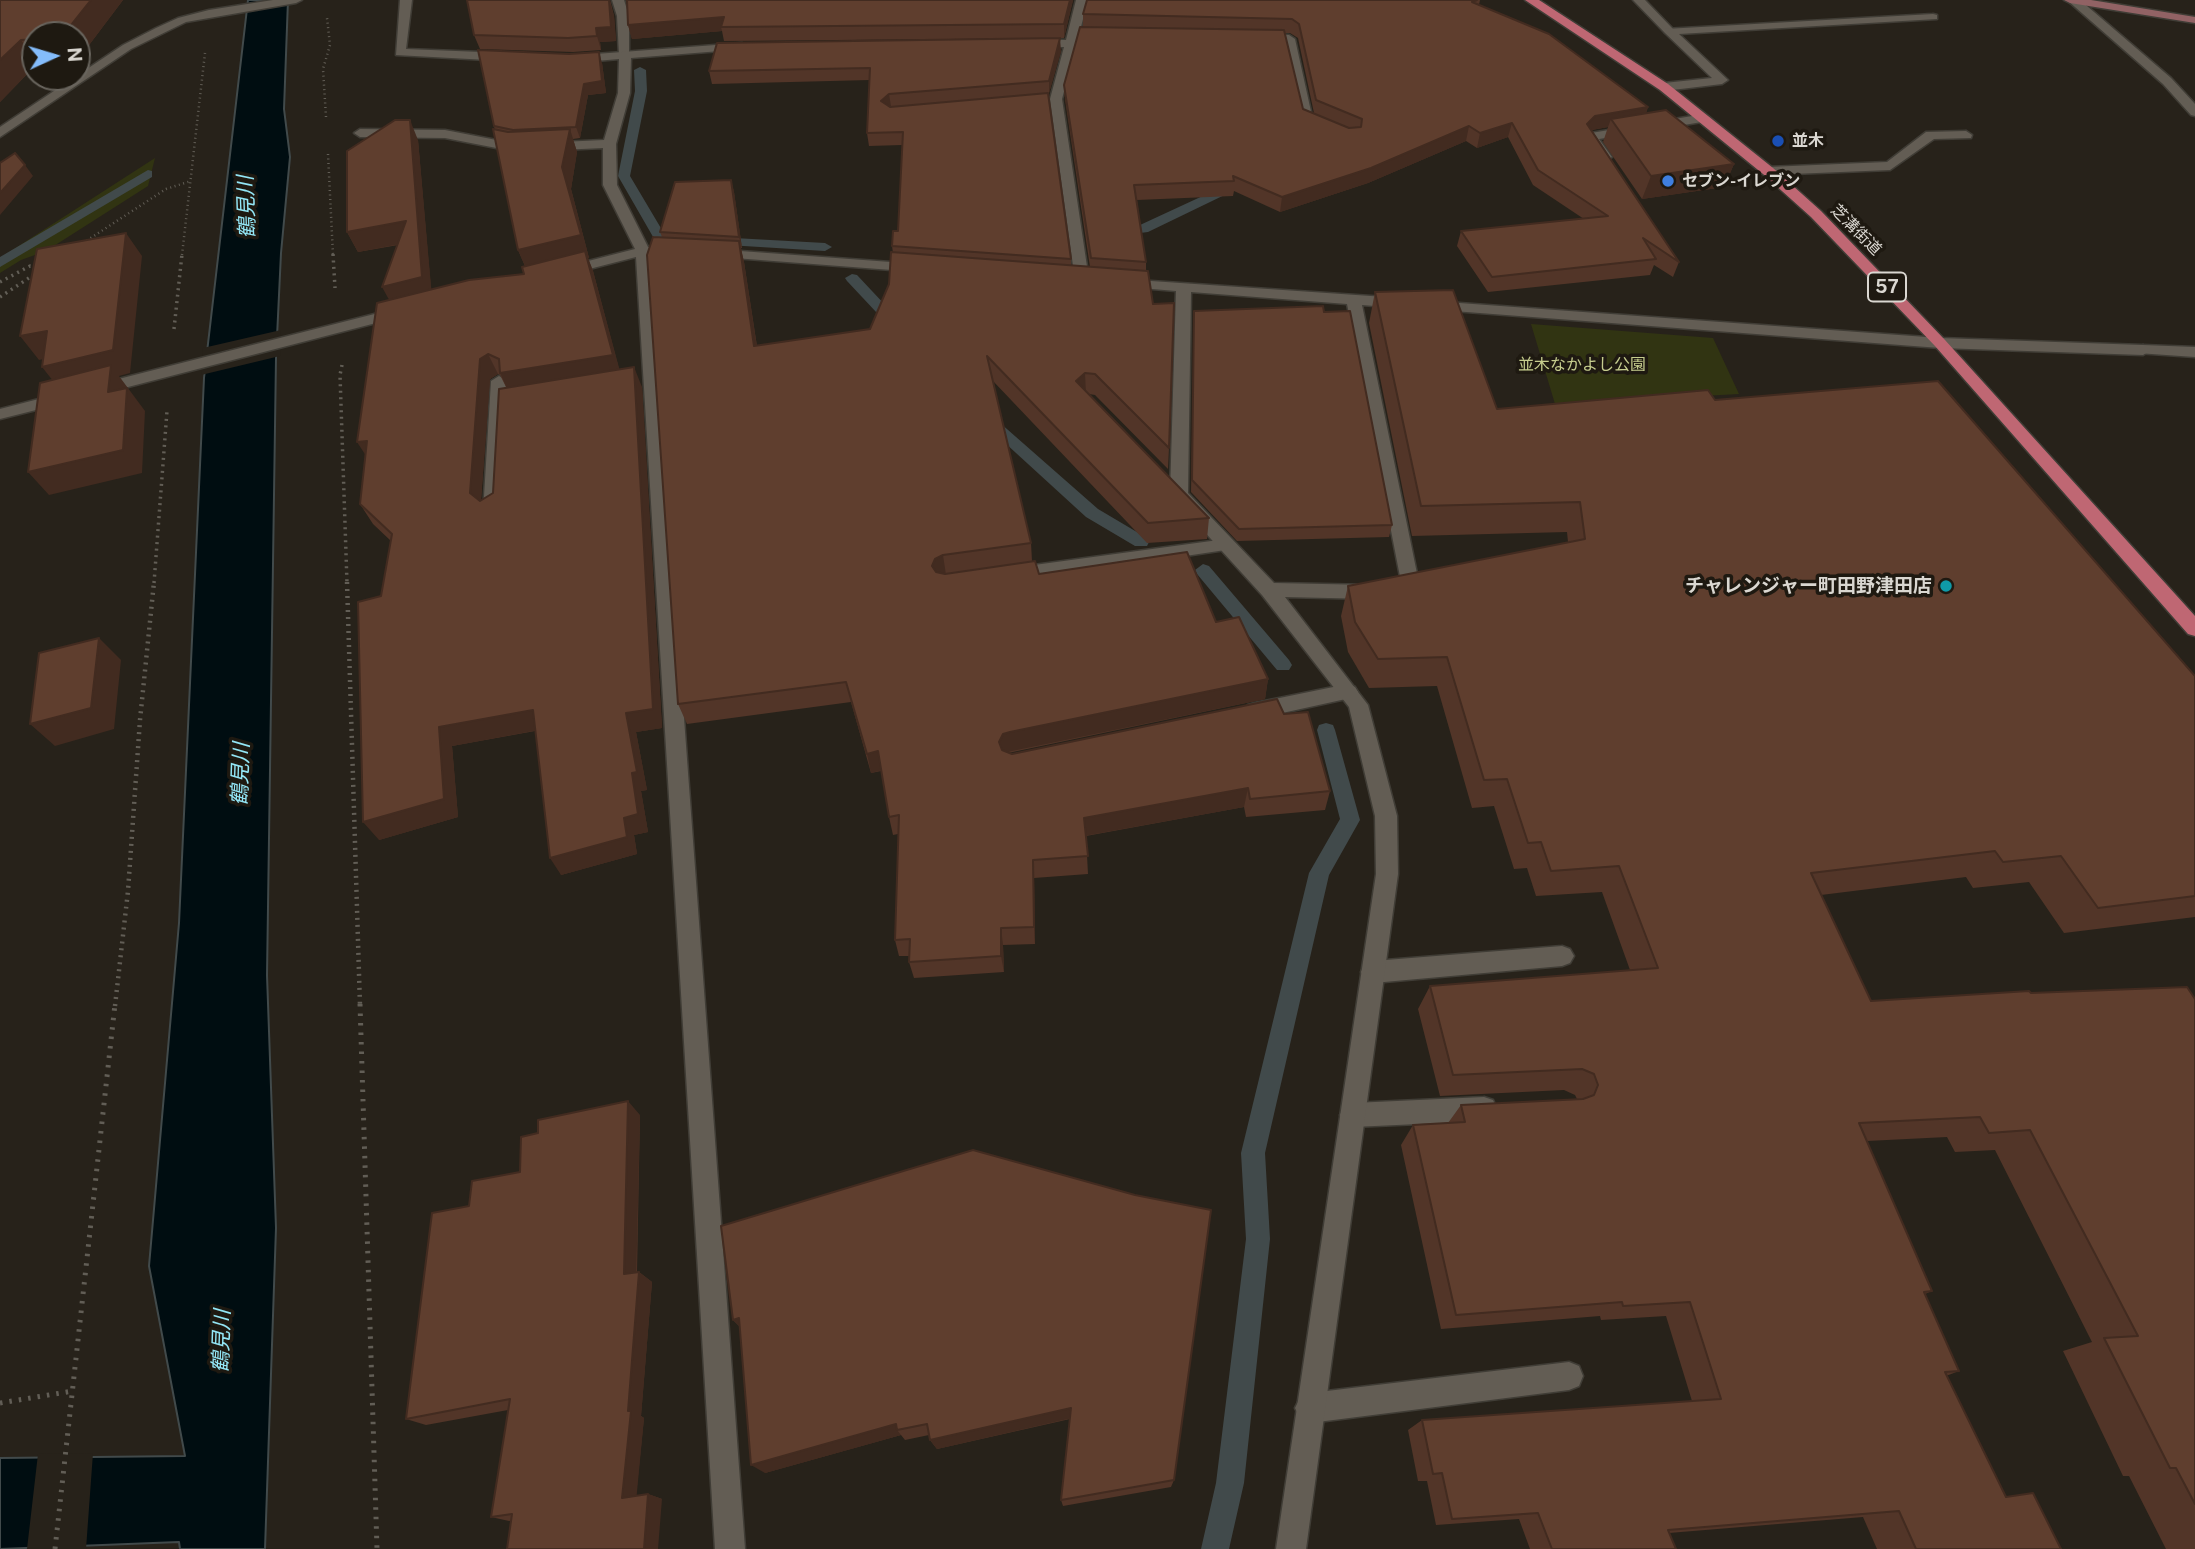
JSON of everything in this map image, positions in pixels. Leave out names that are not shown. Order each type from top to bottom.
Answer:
[{"type":"main road","name":"芝溝街道","points":[[1531,0],[1664,87],[1768,171],[1859,258],[1940,343],[2195,629]]},
{"type":"main road","points":[[2072,0],[2195,20]]},
{"type":"street","points":[[0,132],[127,47],[182,20],[219,11],[296,0]]},
{"type":"street","points":[[406,0],[400,52],[524,58]]},
{"type":"street","points":[[618,0],[623,16],[624,93],[609,144],[610,185],[643,251],[645,379],[730,1549]]},
{"type":"street","points":[[1082,0],[1076,37],[1049,100],[1088,280],[1940,343],[2195,352]]},
{"type":"street","points":[[1639,0],[1669,32],[1722,80],[1664,87]]},
{"type":"street","points":[[2072,0],[2166,81],[2195,112]]},
{"type":"street","points":[[1669,32],[1933,17]]},
{"type":"street","points":[[1025,43],[1076,37]]},
{"type":"street","points":[[1249,38],[1289,39],[1306,118],[1340,132]]},
{"type":"street","points":[[548,58],[750,47]]},
{"type":"street","points":[[1614,171],[1591,137],[1703,118]]},
{"type":"street","points":[[360,133],[445,134],[517,148],[609,144]]},
{"type":"street","points":[[1768,171],[1890,166],[1931,135],[1966,135]]},
{"type":"street","points":[[551,274],[643,251],[671,250],[931,269]]},
{"type":"street","points":[[1179,494],[1184,287]]},
{"type":"street","points":[[1269,590],[1412,593],[1354,300]]},
{"type":"street","points":[[0,414],[420,307]]},
{"type":"street","points":[[492,513],[504,402],[499,381]]},
{"type":"street","points":[[1160,476],[1269,590],[1358,705],[1386,816],[1387,874],[1291,1549]]},
{"type":"street","points":[[987,579],[1226,545]]},
{"type":"street","points":[[1240,714],[1348,692]]},
{"type":"street","points":[[1373,972],[1562,956]]},
{"type":"street","points":[[1353,1115],[1511,1107]]},
{"type":"street","points":[[1311,1408],[1569,1376]]},
{"type":"path","points":[[173,340],[205,50]]},
{"type":"path","points":[[78,246],[166,189],[191,181]]},
{"type":"path","points":[[0,282],[30,266],[44,268],[0,297]]},
{"type":"path","points":[[344,360],[340,389],[377,1549]]},
{"type":"path","points":[[55,1549],[128,891],[140,720],[160,527],[167,407]]},
{"type":"path","points":[[0,1403],[73,1391]]},
{"type":"green space","points":[[155,158],[148,186],[46,251],[21,260],[0,273],[0,258]]},
{"type":"green space","name":"並木なかよし公園","points":[[1531,324],[1713,338],[1739,394],[1555,404]]},
{"type":"water","name":"鶴見川","points":[[248,0],[288,0],[284,109],[290,157],[281,253],[276,358],[267,975],[276,1228],[265,1549],[180,1549],[179,1542],[0,1549],[0,1458],[185,1456],[149,1266],[179,923],[204,378]]},
{"type":"pier","points":[[281,330],[280,356],[201,375],[203,348]]},
{"type":"pier","points":[[93,1453],[86,1549],[27,1549],[38,1454]]},
{"type":"building","points":[[0,0],[91,0],[74,21],[21,21],[21,40],[0,60]]},
{"type":"building","points":[[467,0],[609,0],[611,27],[596,28],[597,36],[568,38],[474,35]]},
{"type":"building","points":[[627,0],[1070,0],[1064,24],[721,27],[724,17],[628,25]]},
{"type":"building","points":[[1087,0],[1477,0],[1472,2],[1549,34],[1648,107],[1595,116],[1587,124],[1679,262],[1643,238],[1656,259],[1492,277],[1461,231],[1608,216],[1538,170],[1512,123],[1480,133],[1469,126],[1371,168],[1282,197],[1233,176],[1234,181],[1134,185],[1146,262],[1091,258],[1064,85],[1080,27],[1284,30],[1303,109],[1349,128],[1361,127],[1362,119],[1316,100],[1299,24],[1292,19],[1083,14]]},
{"type":"building","points":[[1060,38],[1049,81],[889,94],[881,101],[890,107],[1048,93],[1071,259],[892,246],[893,231],[898,231],[903,132],[867,133],[870,68],[709,71],[717,43]]},
{"type":"building","points":[[478,50],[569,54],[599,52],[602,81],[584,84],[576,127],[513,130],[494,126]]},
{"type":"building","points":[[1666,110],[1734,164],[1651,176],[1611,119]]},
{"type":"building","points":[[395,120],[410,120],[422,277],[382,287],[406,221],[347,232],[347,151]]},
{"type":"building","points":[[493,129],[508,132],[570,129],[562,167],[581,235],[518,250]]},
{"type":"building","points":[[15,153],[25,165],[0,193],[0,163]]},
{"type":"building","points":[[731,180],[739,237],[660,232],[675,182]]},
{"type":"building","points":[[126,233],[113,350],[42,367],[47,331],[20,336],[37,249]]},
{"type":"building","points":[[653,237],[739,241],[754,346],[870,329],[889,284],[891,252],[1148,271],[1153,304],[1174,303],[1169,448],[1095,374],[1085,373],[1076,381],[1209,518],[1148,523],[987,356],[1031,543],[943,555],[935,559],[932,566],[936,572],[945,574],[1035,561],[1039,574],[1187,552],[1216,622],[1239,617],[1268,679],[1010,732],[1003,734],[999,742],[1002,750],[1012,754],[1277,699],[1284,714],[1308,712],[1330,791],[1250,799],[1248,788],[1084,818],[1088,856],[1033,860],[1034,927],[1001,928],[1001,956],[909,962],[910,939],[895,940],[899,815],[889,817],[878,751],[867,754],[846,682],[678,704],[647,255]]},
{"type":"building","points":[[585,251],[613,355],[500,373],[499,359],[488,354],[480,359],[470,493],[480,501],[493,493],[499,389],[634,367],[653,709],[626,713],[637,772],[632,773],[638,814],[624,818],[627,837],[550,858],[533,710],[439,727],[444,799],[363,822],[358,602],[381,596],[392,534],[360,504],[367,441],[357,442],[377,303],[469,280],[524,274],[522,267]]},
{"type":"building","points":[[1453,290],[1497,409],[1708,390],[1715,400],[1938,381],[2195,676],[2195,896],[2098,908],[2061,856],[2003,862],[1995,851],[1811,873],[1871,1001],[2029,991],[2187,987],[2195,999],[2195,1504],[2176,1468],[2170,1468],[2104,1338],[2138,1336],[2030,1130],[1989,1133],[1980,1117],[1859,1123],[1932,1291],[1924,1292],[1959,1371],[1945,1372],[2006,1497],[2033,1493],[2061,1549],[1916,1549],[1899,1511],[1668,1530],[1676,1549],[1552,1549],[1538,1513],[1452,1519],[1442,1473],[1433,1474],[1422,1420],[1721,1399],[1690,1302],[1623,1306],[1622,1302],[1456,1315],[1413,1125],[1465,1122],[1461,1105],[1583,1099],[1594,1095],[1598,1085],[1594,1074],[1582,1069],[1453,1075],[1430,986],[1658,968],[1619,866],[1551,871],[1541,842],[1528,843],[1507,779],[1484,780],[1447,657],[1378,659],[1355,622],[1348,586],[1585,539],[1580,502],[1421,506],[1375,292]]},
{"type":"building","points":[[1323,306],[1324,312],[1350,311],[1392,525],[1239,529],[1192,480],[1194,311]]},
{"type":"building","points":[[111,365],[108,392],[127,388],[123,450],[28,472],[40,383]]},
{"type":"building","points":[[99,638],[91,708],[30,724],[39,653]]},
{"type":"building","points":[[628,1101],[624,1274],[639,1272],[628,1411],[631,1411],[622,1498],[648,1494],[644,1549],[507,1549],[512,1514],[491,1517],[510,1399],[406,1419],[432,1213],[469,1206],[472,1181],[520,1172],[521,1137],[538,1133],[538,1120]]},
{"type":"building","points":[[973,1150],[1135,1195],[1211,1210],[1174,1480],[1061,1500],[1071,1408],[930,1440],[927,1424],[897,1430],[896,1424],[751,1465],[739,1318],[733,1320],[721,1226]]},
{"type":"waterway","points":[[640,70],[641,91],[624,176],[661,239],[682,240]]},
{"type":"waterway","points":[[0,263],[148,174]]},
{"type":"waterway","points":[[1117,232],[1143,229],[1235,185]]},
{"type":"waterway","points":[[716,241],[825,247]]},
{"type":"waterway","points":[[852,278],[897,326]]},
{"type":"waterway","points":[[986,418],[1092,513],[1141,542]]},
{"type":"waterway","points":[[1203,570],[1283,665]]},
{"type":"waterway","points":[[1215,1549],[1230,1483],[1258,1239],[1253,1153],[1319,873],[1350,820],[1326,730]]},
{"type":"place","name":"並木","points":[[1778,141]]},
{"type":"place","name":"セブン-イレブン","points":[[1668,181]]},
{"type":"place","name":"チャレンジャー町田野津田店","points":[[1946,586]]}]
